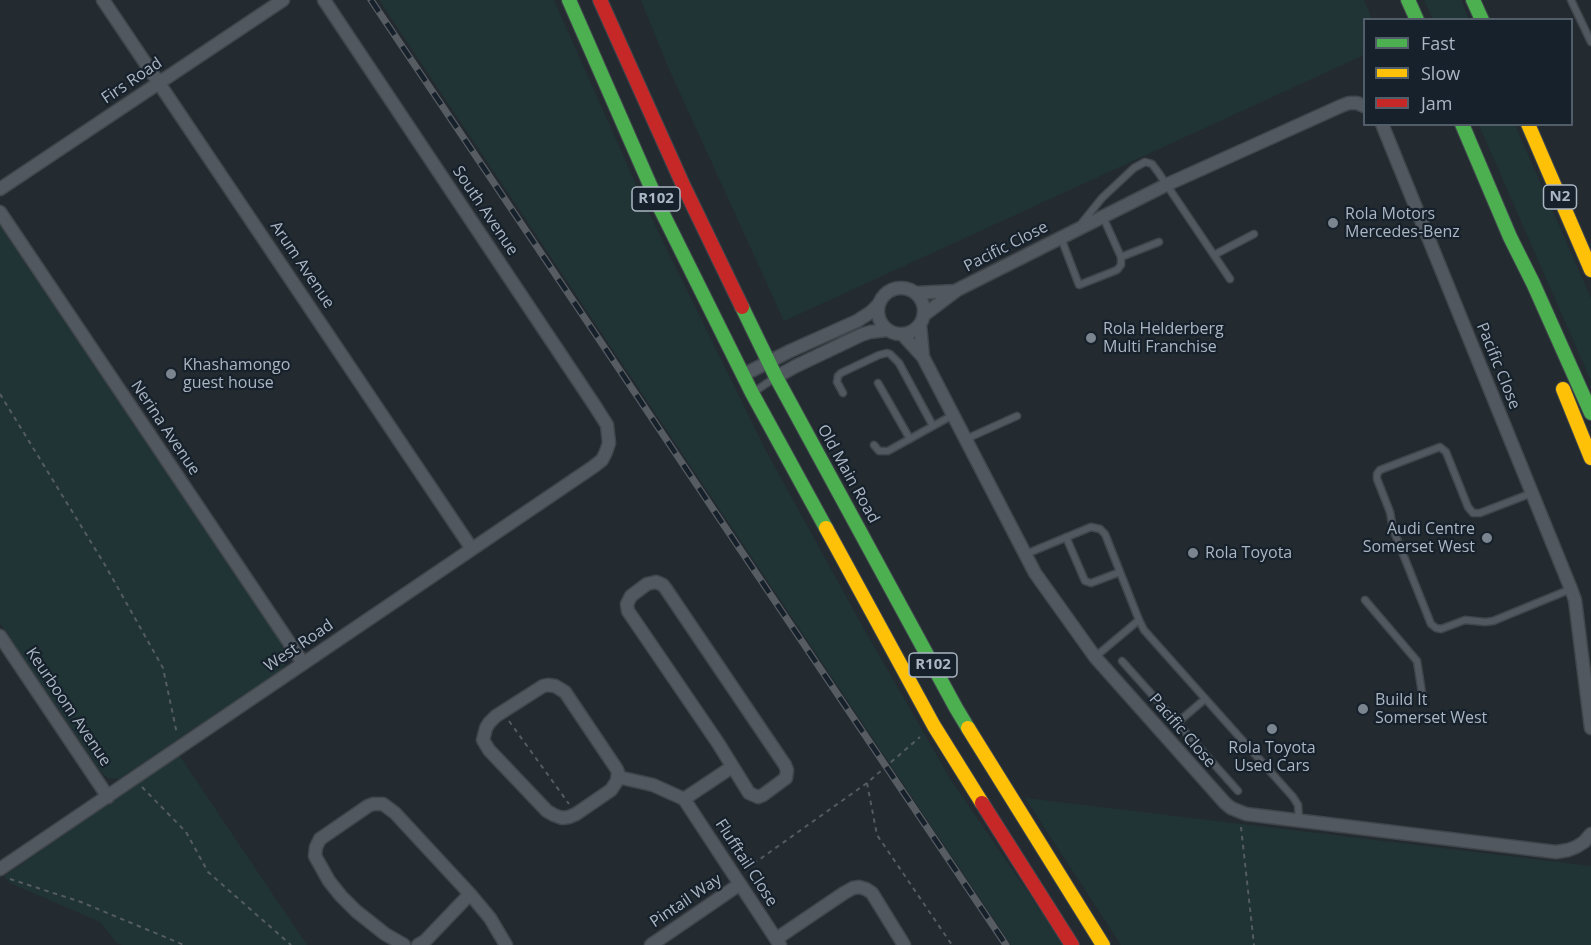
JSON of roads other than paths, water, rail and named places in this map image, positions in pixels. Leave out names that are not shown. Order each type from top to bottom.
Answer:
[{"type":"main road","name":"R102","points":[[569,0],[661,210],[752,393],[934,726],[1071,945]]},
{"type":"main road","name":"Old Main Road","points":[[600,0],[684,187],[768,362],[956,708],[1104,945]]},
{"type":"main road","points":[[1408,0],[1416,18]]},
{"type":"main road","points":[[1473,0],[1481,18]]},
{"type":"main road","points":[[1463,126],[1510,237],[1591,413]]},
{"type":"main road","points":[[1529,126],[1591,239]]},
{"type":"main road","name":"N2","points":[[1529,126],[1591,270]]},
{"type":"main road","points":[[1510,237],[1520,278],[1539,331]]},
{"type":"main road","points":[[1557,373],[1591,458]]},
{"type":"street","name":"Arum Avenue","points":[[103,0],[472,549]]},
{"type":"street","name":"Firs Road","points":[[0,189],[283,0]]},
{"type":"street","name":"South Avenue","points":[[324,0],[596,406],[607,425],[609,444]]},
{"type":"street","name":"Pacific Close","points":[[922,320],[957,291],[1166,185],[1341,106],[1349,103],[1363,105]]},
{"type":"street","name":"Pacific Close","points":[[1383,126],[1575,600],[1591,728]]},
{"type":"street","name":"Nerina Avenue","points":[[0,212],[303,663]]},
{"type":"street","points":[[743,375],[857,321],[871,312],[885,294],[896,288],[908,289],[915,293],[922,303],[923,357]]},
{"type":"street","points":[[915,293],[957,291]]},
{"type":"street","points":[[879,304],[877,312],[879,320],[887,330],[894,333],[902,334],[912,331],[922,320]]},
{"type":"street","points":[[776,377],[861,335],[887,330]]},
{"type":"street","points":[[902,334],[923,357]]},
{"type":"street","name":"Pacific Close","points":[[923,357],[1035,573],[1095,657],[1225,803],[1239,812],[1556,852],[1576,847],[1591,834]]},
{"type":"street","name":"West Road","points":[[0,869],[593,467],[602,460],[609,444]]},
{"type":"street","points":[[659,582],[666,589],[784,765],[787,774],[782,782],[758,797],[749,793],[732,767],[718,742],[628,611],[629,598],[651,583],[659,582]]},
{"type":"street","name":"Keurboom Avenue","points":[[0,636],[108,796]]},
{"type":"street","points":[[543,686],[561,688],[616,768],[618,777],[611,790],[576,814],[562,818],[547,811],[485,746],[483,740],[486,728],[503,712],[543,686]]},
{"type":"street","points":[[618,777],[653,785],[684,799],[732,767]]},
{"type":"street","name":"Flufftail Close","points":[[684,799],[778,942]]},
{"type":"street","points":[[404,945],[385,934],[356,911],[329,881],[315,856],[320,839],[374,804],[383,804],[394,813],[470,894],[490,918],[506,945]]},
{"type":"street","name":"Pintail Way","points":[[651,945],[738,880]]},
{"type":"street","points":[[778,942],[844,893],[859,887],[872,893],[904,945]]},
{"type":"street","points":[[418,945],[425,941],[470,894]]},
{"type":"lane","points":[[1571,0],[1591,42]]},
{"type":"lane","points":[[1074,231],[1102,198],[1134,168],[1145,162],[1152,165],[1230,279]]},
{"type":"lane","points":[[1061,238],[1079,285],[1117,270],[1121,265],[1121,257],[1103,217]]},
{"type":"lane","points":[[1214,255],[1254,234]]},
{"type":"lane","points":[[1121,257],[1159,242]]},
{"type":"lane","points":[[843,393],[837,382],[841,373],[886,353],[899,363],[933,426]]},
{"type":"lane","points":[[752,393],[776,377]]},
{"type":"lane","points":[[878,383],[910,439]]},
{"type":"lane","points":[[874,445],[879,451],[885,452],[953,415]]},
{"type":"lane","points":[[966,439],[1017,416]]},
{"type":"lane","points":[[1532,492],[1480,513],[1473,513],[1468,507],[1446,452],[1438,447],[1380,470],[1377,474],[1390,512],[1393,529],[1433,626],[1441,629],[1465,620],[1493,621],[1571,589]]},
{"type":"lane","points":[[1026,554],[1091,527],[1100,529],[1105,534],[1144,630],[1293,797],[1298,806],[1299,820]]},
{"type":"lane","points":[[1066,537],[1085,581],[1091,583],[1120,572]]},
{"type":"lane","points":[[1365,600],[1418,661],[1422,693]]},
{"type":"lane","points":[[1095,657],[1139,620]]},
{"type":"lane","points":[[1122,661],[1238,791]]},
{"type":"lane","points":[[1177,723],[1205,699]]},
{"type":"railway","points":[[371,0],[1006,945]]},
{"type":"place","name":"Rola Motors Mercedes-Benz","points":[[1333,223]]},
{"type":"place","name":"Rola Helderberg Multi Franchise","points":[[1091,338]]},
{"type":"place","name":"Khashamongo guest house","points":[[171,374]]},
{"type":"place","name":"Audi Centre Somerset West","points":[[1487,538]]},
{"type":"place","name":"Rola Toyota","points":[[1193,553]]},
{"type":"place","name":"Build It Somerset West","points":[[1363,709]]},
{"type":"place","name":"Rola Toyota Used Cars","points":[[1272,729]]}]
